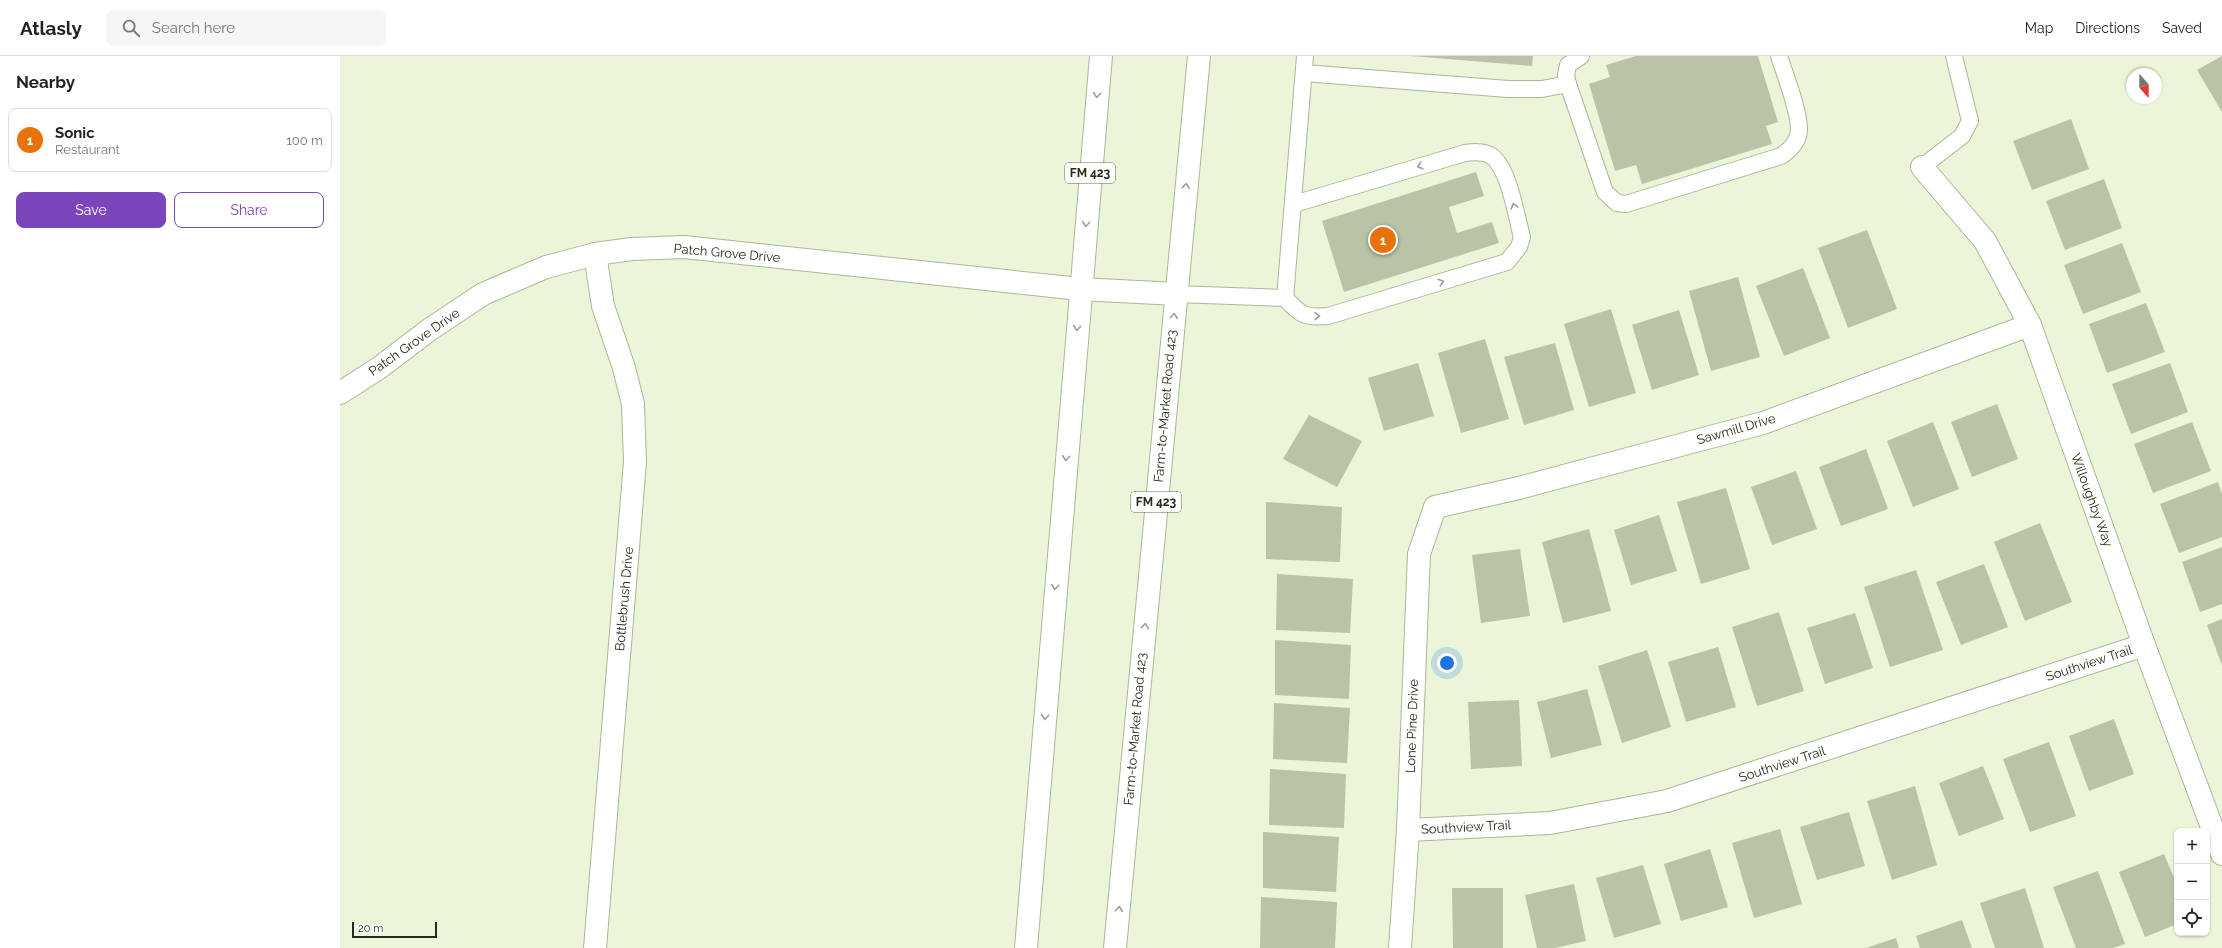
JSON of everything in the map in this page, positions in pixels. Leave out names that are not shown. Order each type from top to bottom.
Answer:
[{"type":"street","name":"FM 423","points":[[1026,948],[1080,289],[1101,56]]},
{"type":"street","name":"Farm-to-Market Road 423","points":[[1115,948],[1176,294],[1200,56]]},
{"type":"street","name":"Willoughby Way","points":[[1922,167],[1985,241],[2030,325],[2144,645],[2222,854]]},
{"type":"street","name":"Patch Grove Drive","points":[[340,393],[379,368],[429,330],[483,294],[546,267],[595,254],[632,249],[684,247],[1080,289],[1176,294]]},
{"type":"street","name":"Bottlebrush Drive","points":[[595,254],[603,306],[624,368],[633,404],[635,462],[595,948]]},
{"type":"street","name":"Sawmill Drive","points":[[1435,507],[1518,488],[1763,423],[2030,325]]},
{"type":"street","name":"Lone Pine Drive","points":[[1400,948],[1408,830],[1419,554],[1435,507]]},
{"type":"street","name":"Southview Trail","points":[[1408,830],[1550,823],[1667,801],[2144,645]]},
{"type":"lane","points":[[1285,298],[1294,204],[1305,56]]},
{"type":"lane","points":[[1581,56],[1568,65],[1566,75],[1568,84],[1605,192],[1617,203],[1626,204],[1781,156],[1790,150],[1800,130],[1798,118],[1779,56]]},
{"type":"lane","points":[[1922,167],[1962,136],[1970,121],[1954,56]]},
{"type":"lane","points":[[1304,73],[1508,89],[1542,89],[1568,84]]},
{"type":"lane","points":[[1176,294],[1285,298],[1302,315],[1313,317],[1328,316],[1507,262],[1519,247],[1522,238],[1505,173],[1490,155],[1480,152],[1465,152],[1294,204]]},
{"type":"building","points":[[1411,56],[1533,56],[1532,66]]},
{"type":"building","points":[[1636,56],[1758,56],[1778,122],[1766,126],[1772,144],[1642,184],[1636,165],[1615,171],[1589,84],[1610,77],[1606,65]]},
{"type":"building","points":[[2222,56],[2222,112],[2197,70]]},
{"type":"building","points":[[2071,119],[2089,169],[2032,190],[2013,141]]},
{"type":"building","points":[[1476,172],[1484,196],[1449,207],[1457,233],[1492,222],[1499,243],[1344,292],[1322,221]]},
{"type":"building","points":[[2104,179],[2122,228],[2065,250],[2046,201]]},
{"type":"building","points":[[1867,230],[1897,309],[1848,328],[1818,248]]},
{"type":"building","points":[[2122,243],[2141,292],[2083,314],[2064,265]]},
{"type":"building","points":[[1803,268],[1830,338],[1784,356],[1756,286]]},
{"type":"building","points":[[1738,277],[1760,357],[1711,371],[1689,291]]},
{"type":"building","points":[[2146,303],[2165,352],[2107,373],[2089,324]]},
{"type":"building","points":[[1611,309],[1636,393],[1589,407],[1564,324]]},
{"type":"building","points":[[1679,310],[1699,375],[1652,390],[1632,325]]},
{"type":"building","points":[[1485,339],[1509,419],[1461,433],[1438,353]]},
{"type":"building","points":[[1555,343],[1574,410],[1524,425],[1504,357]]},
{"type":"building","points":[[1418,363],[1434,416],[1384,431],[1368,378]]},
{"type":"building","points":[[2170,363],[2188,412],[2131,434],[2112,384]]},
{"type":"building","points":[[1997,404],[2018,459],[1972,477],[1951,422]]},
{"type":"building","points":[[1309,415],[1362,441],[1337,487],[1283,459]]},
{"type":"building","points":[[1933,422],[1959,489],[1913,507],[1887,441]]},
{"type":"building","points":[[2192,422],[2211,471],[2153,493],[2134,444]]},
{"type":"building","points":[[1866,449],[1888,509],[1841,526],[1819,467]]},
{"type":"building","points":[[1796,471],[1817,529],[1772,545],[1751,487]]},
{"type":"building","points":[[2218,482],[2222,494],[2222,537],[2179,553],[2160,504]]},
{"type":"building","points":[[1726,488],[1750,569],[1701,584],[1677,502]]},
{"type":"building","points":[[1266,502],[1342,507],[1340,562],[1266,559]]},
{"type":"building","points":[[1659,515],[1677,571],[1631,585],[1614,530]]},
{"type":"building","points":[[2040,523],[2072,602],[2025,621],[1994,542]]},
{"type":"building","points":[[1589,529],[1611,611],[1563,623],[1542,542]]},
{"type":"building","points":[[2222,547],[2222,604],[2200,612],[2182,562]]},
{"type":"building","points":[[1520,549],[1530,616],[1481,623],[1472,555]]},
{"type":"building","points":[[1984,564],[2008,627],[1961,645],[1936,582]]},
{"type":"building","points":[[1916,570],[1943,650],[1890,667],[1864,587]]},
{"type":"building","points":[[1277,574],[1353,579],[1350,633],[1276,630]]},
{"type":"building","points":[[1779,612],[1804,691],[1757,706],[1732,627]]},
{"type":"building","points":[[1855,613],[1873,668],[1825,684],[1807,628]]},
{"type":"building","points":[[2222,619],[2222,665],[2207,625]]},
{"type":"building","points":[[1275,640],[1351,645],[1349,699],[1275,695]]},
{"type":"building","points":[[1718,647],[1736,707],[1686,722],[1668,662]]},
{"type":"building","points":[[1647,650],[1671,727],[1622,743],[1598,666]]},
{"type":"building","points":[[1587,689],[1602,745],[1551,758],[1537,702]]},
{"type":"building","points":[[1519,700],[1522,766],[1471,769],[1468,702]]},
{"type":"building","points":[[1274,703],[1350,708],[1347,763],[1273,759]]},
{"type":"building","points":[[2114,719],[2134,774],[2089,791],[2069,736]]},
{"type":"building","points":[[2049,742],[2076,816],[2030,832],[2003,759]]},
{"type":"building","points":[[1983,766],[2004,819],[1959,836],[1939,783]]},
{"type":"building","points":[[1270,769],[1346,774],[1344,828],[1269,825]]},
{"type":"building","points":[[1915,786],[1937,865],[1892,880],[1867,801]]},
{"type":"building","points":[[1849,812],[1865,866],[1817,880],[1800,827]]},
{"type":"building","points":[[1780,829],[1802,904],[1754,918],[1732,843]]},
{"type":"building","points":[[1263,832],[1339,837],[1336,892],[1263,888]]},
{"type":"building","points":[[1710,849],[1728,907],[1681,921],[1664,864]]},
{"type":"building","points":[[2164,854],[2174,878],[2174,925],[2145,937],[2119,872]]},
{"type":"building","points":[[1643,865],[1661,924],[1614,938],[1596,878]]},
{"type":"building","points":[[2098,871],[2125,944],[2113,948],[2076,948],[2053,887]]},
{"type":"building","points":[[1574,884],[1586,941],[1555,948],[1537,948],[1525,895]]},
{"type":"building","points":[[1452,888],[1503,888],[1503,948],[1453,948]]},
{"type":"building","points":[[2025,888],[2044,948],[1995,948],[1980,903]]},
{"type":"building","points":[[1261,897],[1337,902],[1335,948],[1260,948]]},
{"type":"building","points":[[1962,920],[1972,948],[1920,948],[1916,936]]},
{"type":"building","points":[[1896,938],[1899,948],[1866,948]]},
{"type":"place","name":"Sonic","points":[[1383,240]]}]
